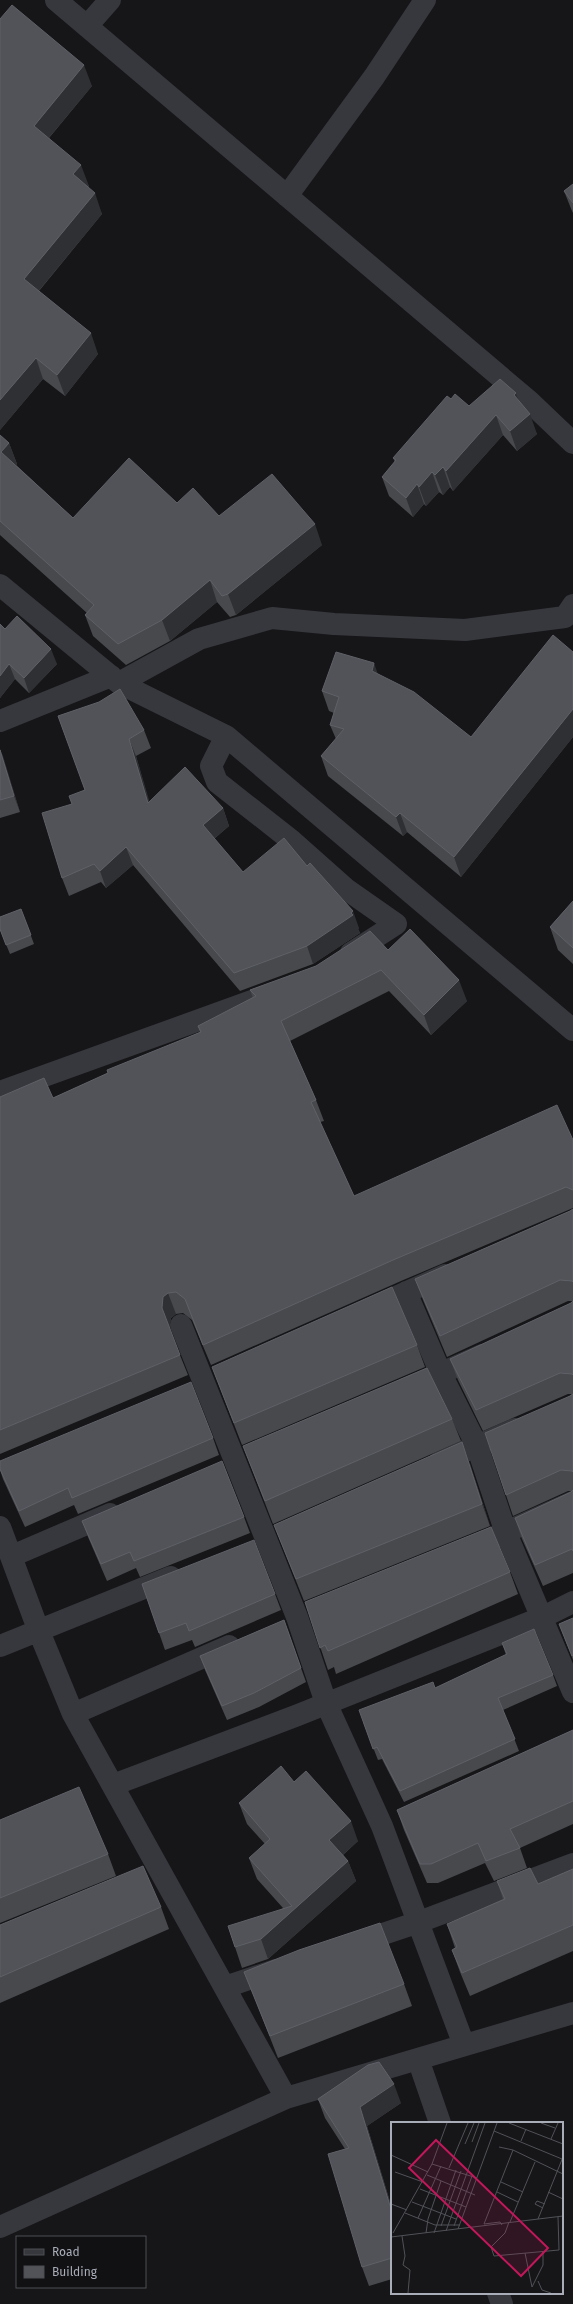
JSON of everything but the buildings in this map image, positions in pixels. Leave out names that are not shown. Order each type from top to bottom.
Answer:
[{"type":"street","points":[[56,0],[530,402],[573,443]]},
{"type":"street","points":[[87,26],[110,0]]},
{"type":"street","points":[[287,196],[374,77],[425,0]]},
{"type":"street","points":[[0,584],[115,680],[226,736],[573,1030]]},
{"type":"street","points":[[0,721],[115,680],[199,639],[272,618],[334,624],[465,630],[565,617],[573,605]]},
{"type":"street","points":[[226,736],[212,766],[217,782],[292,840],[346,889],[396,924],[337,963]]},
{"type":"street","points":[[0,1092],[280,991]]},
{"type":"street","points":[[348,1318],[464,1267]]},
{"type":"street","points":[[406,1292],[441,1374],[477,1446],[506,1533],[573,1692]]},
{"type":"street","points":[[181,1325],[297,1617],[326,1703],[382,1826],[464,2045]]},
{"type":"street","points":[[390,1396],[504,1345]]},
{"type":"street","points":[[182,1391],[225,1372]]},
{"type":"street","points":[[419,1472],[532,1422]]},
{"type":"street","points":[[213,1470],[257,1451]]},
{"type":"street","points":[[449,1556],[506,1533],[573,1502]]},
{"type":"street","points":[[12,1556],[127,1506]]},
{"type":"street","points":[[0,1527],[12,1556],[38,1630],[73,1714],[114,1785],[286,2098]]},
{"type":"street","points":[[244,1549],[288,1530]]},
{"type":"street","points":[[0,1646],[193,1569]]},
{"type":"street","points":[[114,1785],[543,1618],[573,1602]]},
{"type":"street","points":[[275,1626],[319,1608]]},
{"type":"street","points":[[73,1714],[246,1639]]},
{"type":"street","points":[[382,1826],[404,1816]]},
{"type":"street","points":[[337,1950],[419,1922],[573,1864]]},
{"type":"street","points":[[139,1880],[161,1871]]},
{"type":"street","points":[[225,1987],[292,1964]]},
{"type":"street","points":[[0,2227],[286,2098],[464,2045],[572,2015]]},
{"type":"street","points":[[418,2059],[440,2122]]},
{"type":"street","points":[[498,2294],[502,2304]]}]
